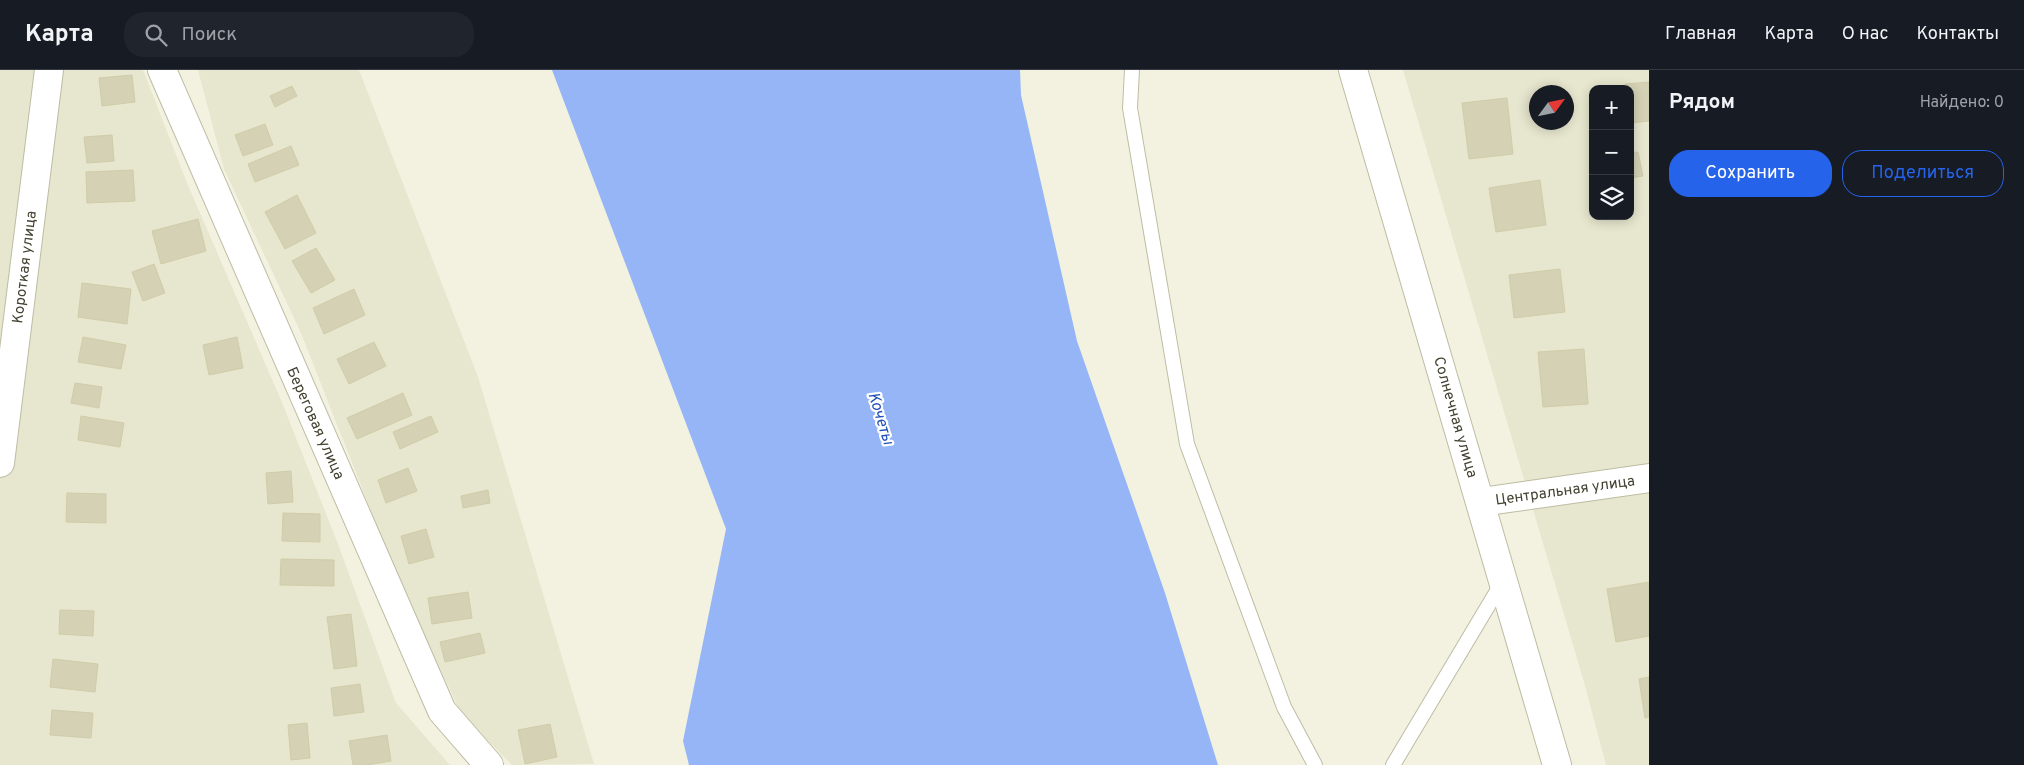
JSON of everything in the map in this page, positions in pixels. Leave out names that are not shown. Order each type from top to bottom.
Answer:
[{"type":"street","name":"Короткая улица","points":[[0,463],[49,70]]},
{"type":"street","name":"Береговая улица","points":[[162,70],[442,711],[489,765]]},
{"type":"street","name":"Солнечная улица","points":[[1353,70],[1557,765]]},
{"type":"street","name":"Центральная улица","points":[[1481,502],[1649,478]]},
{"type":"lane","points":[[1132,70],[1130,108],[1186,444],[1284,707],[1315,765]]},
{"type":"lane","points":[[1393,765],[1504,581]]},
{"type":"shaded area","points":[[0,70],[143,70],[187,183],[281,400],[338,544],[396,703],[450,765],[0,765]]},
{"type":"shaded area","points":[[198,70],[359,70],[478,377],[594,764],[512,765],[461,713],[399,582],[301,333],[224,169]]},
{"type":"shaded area","points":[[1403,70],[1649,70],[1649,765],[1606,765],[1584,682]]},
{"type":"water","name":"Кочеты","points":[[552,70],[1020,70],[1021,95],[1077,341],[1165,593],[1218,765],[689,765],[683,741],[726,529]]},
{"type":"building","points":[[132,75],[135,102],[102,106],[99,78]]},
{"type":"building","points":[[1649,82],[1649,121],[1634,123],[1634,85],[1625,84]]},
{"type":"building","points":[[292,86],[297,96],[275,107],[270,96]]},
{"type":"building","points":[[1507,98],[1513,154],[1469,159],[1462,103]]},
{"type":"building","points":[[265,124],[273,145],[243,156],[235,135]]},
{"type":"building","points":[[112,135],[114,161],[87,163],[84,137]]},
{"type":"building","points":[[291,146],[299,165],[255,182],[248,164]]},
{"type":"building","points":[[1634,152],[1638,152],[1643,176],[1634,177]]},
{"type":"building","points":[[133,170],[135,201],[87,203],[86,172]]},
{"type":"building","points":[[1540,180],[1546,225],[1496,232],[1489,188]]},
{"type":"building","points":[[297,195],[316,233],[285,249],[265,212]]},
{"type":"building","points":[[198,219],[206,251],[161,264],[152,231]]},
{"type":"building","points":[[316,248],[335,280],[311,293],[292,261]]},
{"type":"building","points":[[154,264],[165,293],[143,301],[132,272]]},
{"type":"building","points":[[1560,269],[1565,312],[1514,318],[1509,275]]},
{"type":"building","points":[[82,283],[131,289],[127,324],[78,317]]},
{"type":"building","points":[[354,289],[365,315],[324,334],[313,308]]},
{"type":"building","points":[[83,337],[126,345],[121,369],[78,362]]},
{"type":"building","points":[[237,337],[243,368],[209,375],[203,345]]},
{"type":"building","points":[[374,342],[386,366],[349,384],[337,359]]},
{"type":"building","points":[[1584,349],[1588,404],[1543,407],[1538,352]]},
{"type":"building","points":[[75,383],[102,387],[99,408],[71,403]]},
{"type":"building","points":[[403,393],[412,415],[357,439],[347,418]]},
{"type":"building","points":[[81,416],[124,423],[120,447],[78,440]]},
{"type":"building","points":[[431,416],[438,432],[400,449],[393,432]]},
{"type":"building","points":[[408,468],[417,491],[386,503],[378,480]]},
{"type":"building","points":[[291,471],[293,502],[268,504],[266,473]]},
{"type":"building","points":[[488,490],[490,503],[463,508],[461,496]]},
{"type":"building","points":[[67,493],[106,494],[106,523],[66,522]]},
{"type":"building","points":[[283,513],[320,514],[320,542],[282,541]]},
{"type":"building","points":[[426,529],[434,557],[409,564],[401,536]]},
{"type":"building","points":[[281,559],[334,560],[334,586],[280,585]]},
{"type":"building","points":[[1649,582],[1649,636],[1616,642],[1607,589]]},
{"type":"building","points":[[468,592],[472,618],[432,624],[428,598]]},
{"type":"building","points":[[60,610],[94,611],[93,636],[59,634]]},
{"type":"building","points":[[351,614],[357,666],[334,669],[327,617]]},
{"type":"building","points":[[480,633],[485,653],[445,662],[440,642]]},
{"type":"building","points":[[53,659],[98,664],[95,692],[50,687]]},
{"type":"building","points":[[1649,677],[1649,717],[1645,718],[1639,679]]},
{"type":"building","points":[[360,684],[364,712],[334,716],[331,688]]},
{"type":"building","points":[[52,710],[93,713],[91,738],[50,735]]},
{"type":"building","points":[[307,723],[310,758],[291,760],[288,725]]},
{"type":"building","points":[[550,724],[557,757],[525,764],[518,730]]},
{"type":"building","points":[[387,735],[391,761],[353,765],[349,741]]}]
